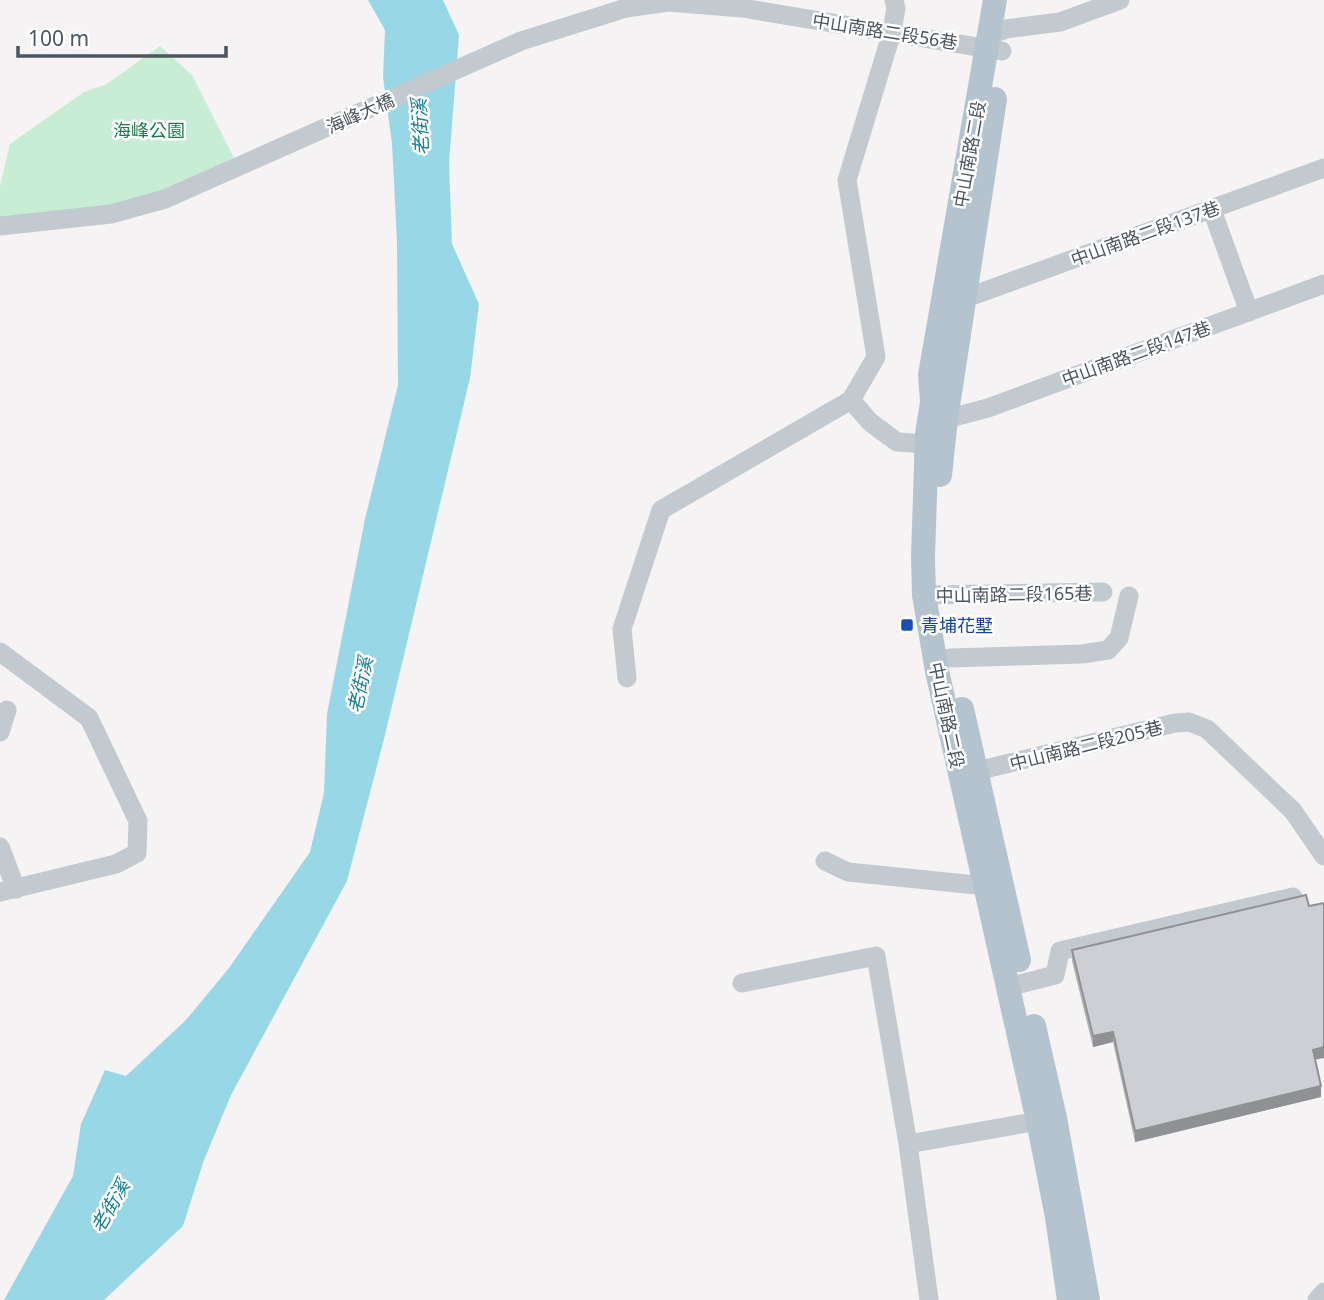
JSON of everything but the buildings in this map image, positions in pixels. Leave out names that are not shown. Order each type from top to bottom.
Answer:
[{"type":"main road","name":"中山南路二段","points":[[995,0],[996,41],[966,298],[946,419],[939,503],[938,557],[932,595],[937,671],[968,773],[1016,985],[1069,1300]]},
{"type":"main road","name":"中山南路二段","points":[[1011,0],[996,41],[930,375],[932,402],[926,444],[923,557],[950,658],[986,886],[1055,1118],[1088,1300]]},
{"type":"street","points":[[627,678],[622,629],[661,510],[851,400],[876,358],[847,180],[892,32],[896,8],[894,0]]},
{"type":"street","name":"中山南路二段56巷","points":[[521,41],[626,8],[668,2],[742,8],[892,32],[996,41],[1120,0]]},
{"type":"street","name":"海峰大橋","points":[[0,226],[111,214],[165,199],[521,41]]},
{"type":"street","name":"中山南路二段137巷","points":[[966,298],[1324,168]]},
{"type":"street","points":[[1212,210],[1249,312]]},
{"type":"street","name":"中山南路二段147巷","points":[[946,419],[988,408],[1324,284]]},
{"type":"street","points":[[851,400],[870,422],[897,442],[926,444]]},
{"type":"street","name":"中山南路二段165巷","points":[[932,595],[1103,592]]},
{"type":"street","points":[[950,658],[1108,650],[1119,638],[1129,596]]},
{"type":"street","points":[[0,652],[89,718],[138,821],[138,853],[117,864],[8,891],[0,847]]},
{"type":"street","points":[[0,732],[7,709]]},
{"type":"street","name":"中山南路二段205巷","points":[[968,773],[1175,723],[1189,722],[1207,729],[1256,774],[1293,811],[1324,856]]},
{"type":"street","points":[[825,861],[848,872],[986,886]]},
{"type":"street","points":[[1016,985],[1055,975],[1060,950],[1293,897]]},
{"type":"street","points":[[742,983],[876,957],[908,1144],[929,1300]]},
{"type":"street","points":[[908,1144],[1038,1121]]},
{"type":"street","points":[[1317,1300],[1324,1292]]},
{"type":"green space","name":"海峰公園","points":[[160,46],[192,75],[234,158],[166,190],[108,207],[0,219],[0,186],[10,144],[84,92],[107,84]]},
{"type":"water","name":"老街溪","points":[[368,0],[443,0],[459,35],[449,163],[452,244],[479,304],[470,378],[384,739],[347,881],[231,1095],[204,1160],[183,1226],[104,1300],[4,1300],[73,1176],[81,1124],[105,1070],[126,1076],[186,1020],[229,968],[310,852],[324,793],[327,714],[365,519],[398,385],[397,242],[392,144],[383,77],[385,30]]},
{"type":"place","name":"青埔花墅","points":[[907,625]]}]
